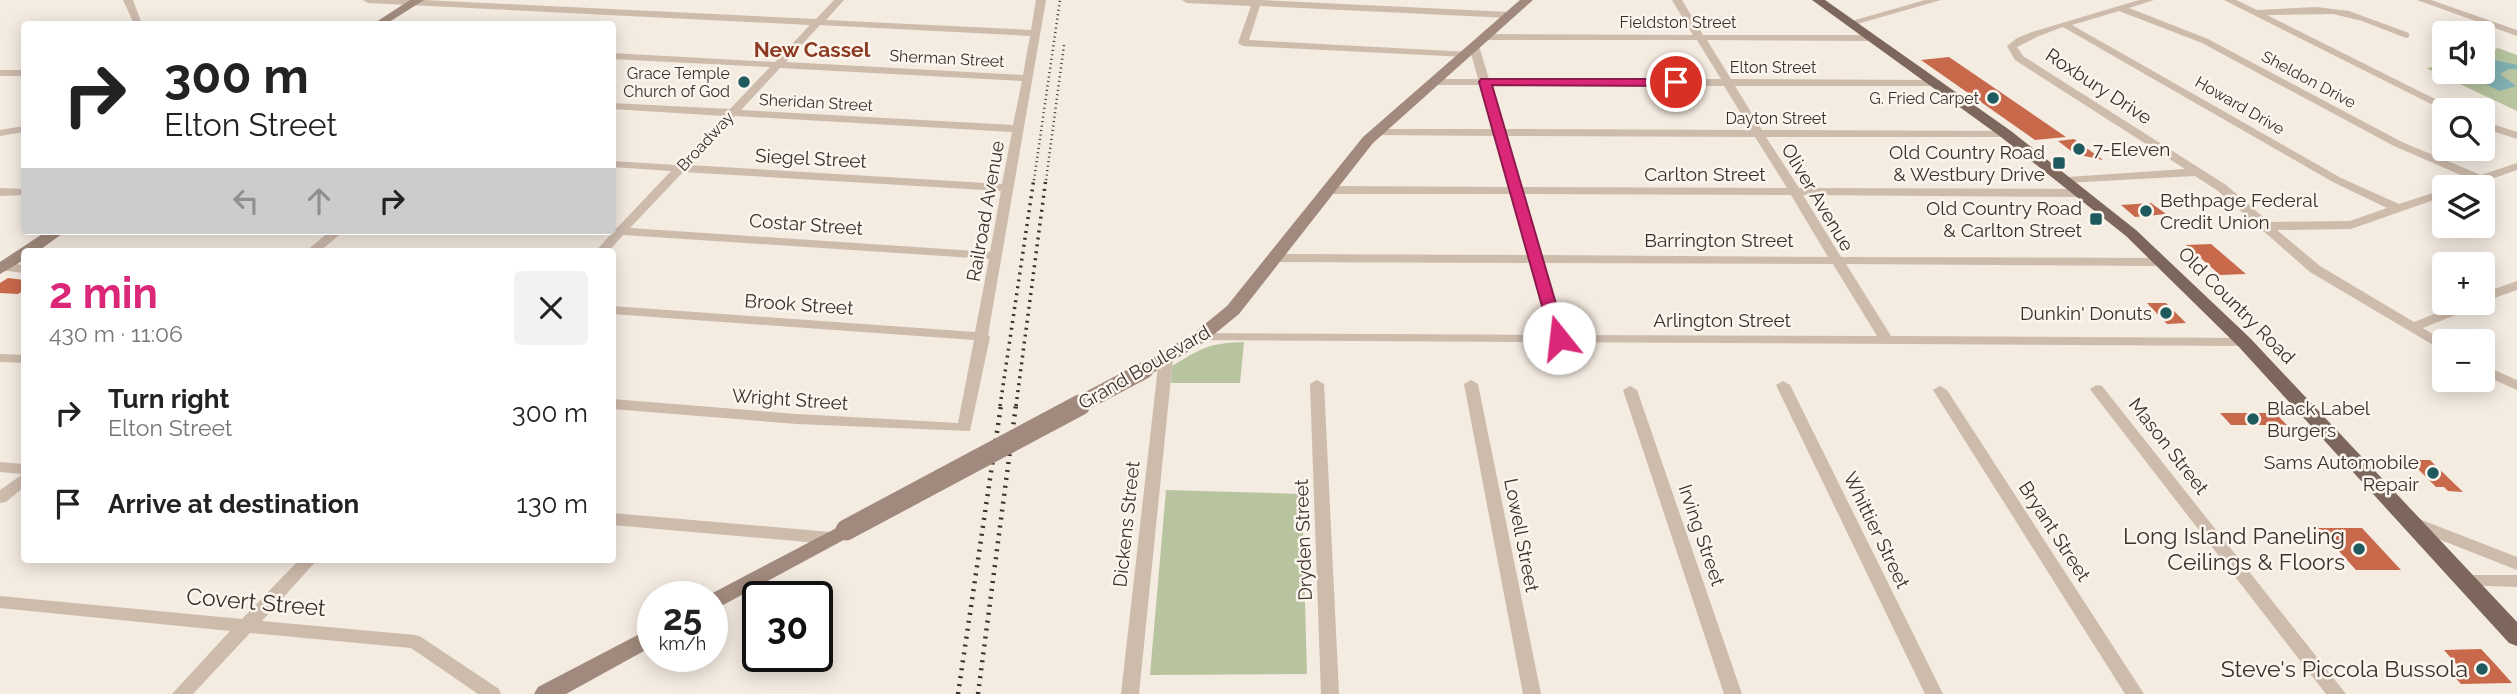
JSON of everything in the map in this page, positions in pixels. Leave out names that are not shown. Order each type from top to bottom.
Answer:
[{"type":"main road","name":"Old Country Road","points":[[1818,0],[2068,181],[2162,262],[2244,342],[2517,637]]},
{"type":"street","points":[[128,0],[137,21]]},
{"type":"street","points":[[368,0],[1036,33]]},
{"type":"street","name":"Broadway","points":[[616,231],[680,168],[839,0]]},
{"type":"street","name":"Railroad Avenue","points":[[965,428],[1041,0]]},
{"type":"street","points":[[1187,0],[1509,15]]},
{"type":"street","name":"Grand Boulevard","points":[[728,594],[1145,370],[1200,337],[1233,310],[1356,153],[1527,0]]},
{"type":"street","name":"Oliver Avenue","points":[[1677,0],[1886,340]]},
{"type":"street","points":[[1850,23],[1937,0]]},
{"type":"street","points":[[2066,25],[2149,0]]},
{"type":"street","points":[[2229,0],[2432,100]]},
{"type":"street","points":[[2422,0],[2517,33]]},
{"type":"street","points":[[384,21],[416,1]]},
{"type":"street","name":"Fieldston Street","points":[[1257,2],[1244,43],[1474,46],[1700,38],[1872,38]]},
{"type":"street","name":"Sheldon Drive","points":[[2122,9],[2205,41],[2398,144],[2471,175]]},
{"type":"street","points":[[2255,13],[2340,10],[2378,22],[2406,35]]},
{"type":"street","points":[[603,21],[615,12]]},
{"type":"street","name":"Roxbury Drive","points":[[2066,25],[2018,39],[2012,46],[2019,58],[2222,188],[2315,269],[2432,339]]},
{"type":"street","name":"Howard Drive","points":[[2066,25],[2337,180],[2399,209]]},
{"type":"street","points":[[1474,46],[1559,338]]},
{"type":"street","name":"Sherman Street","points":[[616,56],[1028,78]]},
{"type":"street","points":[[0,73],[21,73]]},
{"type":"street","name":"Elton Street","points":[[1433,82],[1934,83]]},
{"type":"street","name":"Sheridan Street","points":[[616,106],[1019,129]]},
{"type":"street","points":[[2495,128],[2517,136]]},
{"type":"street","points":[[0,133],[21,130]]},
{"type":"street","name":"Dayton Street","points":[[1377,132],[2006,134]]},
{"type":"street","name":"Siegel Street","points":[[616,164],[1008,188]]},
{"type":"street","points":[[2491,175],[2517,166]]},
{"type":"street","points":[[2068,181],[2197,172]]},
{"type":"street","name":"Carlton Street","points":[[1328,190],[2082,193]]},
{"type":"street","points":[[0,192],[21,192]]},
{"type":"street","points":[[2267,226],[2351,225],[2432,197]]},
{"type":"street","name":"Costar Street","points":[[616,231],[996,256]]},
{"type":"street","points":[[31,248],[52,235]]},
{"type":"street","points":[[316,248],[333,235]]},
{"type":"street","points":[[1,268],[21,255]]},
{"type":"street","name":"Barrington Street","points":[[1275,258],[2162,262]]},
{"type":"street","points":[[1,268],[21,269]]},
{"type":"street","points":[[2495,293],[2517,285]]},
{"type":"street","name":"Brook Street","points":[[616,310],[983,337]]},
{"type":"street","points":[[2413,327],[2443,315]]},
{"type":"street","name":"Arlington Street","points":[[1200,337],[2244,342]]},
{"type":"street","points":[[0,358],[21,359]]},
{"type":"street","name":"Dickens Street","points":[[1130,694],[1166,358]]},
{"type":"street","points":[[2495,375],[2517,386]]},
{"type":"street","name":"Dryden Street","points":[[1317,384],[1330,694]]},
{"type":"street","name":"Lowell Street","points":[[1471,384],[1532,694]]},
{"type":"street","name":"Whittier Street","points":[[1783,385],[1934,694]]},
{"type":"street","name":"Mason Street","points":[[2097,388],[2337,694]]},
{"type":"street","name":"Irving Street","points":[[1630,390],[1733,694]]},
{"type":"street","name":"Bryant Street","points":[[1940,390],[2135,694]]},
{"type":"street","name":"Wright Street","points":[[616,404],[797,419],[965,428]]},
{"type":"street","points":[[0,467],[21,469]]},
{"type":"street","points":[[0,498],[21,481]]},
{"type":"street","points":[[616,519],[838,534]]},
{"type":"street","points":[[2410,521],[2517,564]]},
{"type":"street","points":[[181,694],[306,563]]},
{"type":"street","points":[[2467,581],[2517,581]]},
{"type":"street","name":"Covert Street","points":[[0,602],[415,642],[492,694]]},
{"type":"street","points":[[546,694],[637,644]]},
{"type":"green space","points":[[2498,48],[2517,55],[2517,111],[2495,101],[2495,98],[2460,84],[2495,84],[2495,50]]},
{"type":"green space","points":[[1244,342],[1240,383],[1171,383],[1172,366],[1191,355],[1214,345]]},
{"type":"green space","points":[[1166,490],[1302,494],[1307,674],[1150,675]]},
{"type":"water","points":[[2495,60],[2517,65],[2517,69],[2509,69],[2500,74],[2516,86],[2500,91],[2485,84],[2495,84]]},
{"type":"building","name":"G. Fried Carpet","points":[[1949,57],[2066,137],[2035,140],[1921,60]]},
{"type":"building","name":"7-Eleven","points":[[2074,139],[2103,160],[2075,154],[2058,141]]},
{"type":"building","name":"Bethpage Federal Credit Union","points":[[2151,203],[2166,214],[2135,217],[2121,205]]},
{"type":"building","points":[[2211,244],[2246,274],[2220,275],[2186,245]]},
{"type":"building","points":[[8,278],[21,280],[21,292],[0,293],[0,283]]},
{"type":"building","name":"Dunkin' Donuts","points":[[2147,303],[2166,303],[2186,323],[2167,324]]},
{"type":"building","name":"Black Label Burgers","points":[[2220,413],[2275,413],[2287,425],[2231,425]]},
{"type":"building","name":"Sams Automobile Repair","points":[[2409,460],[2430,460],[2463,492],[2436,487]]},
{"type":"building","name":"Long Island Paneling Ceilings & Floors","points":[[2318,528],[2362,528],[2401,570],[2356,570]]},
{"type":"building","name":"Steve's Piccola Bussola","points":[[2481,649],[2512,683],[2461,684],[2451,673],[2464,673],[2444,650]]},
{"type":"railway","points":[[1034,180],[1060,0]]},
{"type":"railway","points":[[1046,180],[1064,45]]},
{"type":"railway","points":[[1000,406],[1034,178]]},
{"type":"railway","points":[[1016,406],[1046,178]]},
{"type":"railway","points":[[958,694],[1001,405]]},
{"type":"railway","points":[[978,694],[1016,405]]},
{"type":"place","name":"Grace Temple Church of God","points":[[744,82]]},
{"type":"place","name":"G. Fried Carpet","points":[[1993,98]]},
{"type":"place","name":"7-Eleven","points":[[2079,149]]},
{"type":"place","name":"Old Country Road & Westbury Drive","points":[[2059,163]]},
{"type":"place","name":"Bethpage Federal Credit Union","points":[[2146,211]]},
{"type":"place","name":"Old Country Road & Carlton Street","points":[[2096,219]]},
{"type":"place","name":"Dunkin' Donuts","points":[[2166,313]]},
{"type":"place","name":"Black Label Burgers","points":[[2253,419]]},
{"type":"place","name":"Sams Automobile Repair","points":[[2433,473]]},
{"type":"place","name":"Long Island Paneling Ceilings & Floors","points":[[2359,549]]},
{"type":"place","name":"Steve's Piccola Bussola","points":[[2482,669]]},
{"type":"district","name":"New Cassel","points":[[812,50]]},
{"type":"route","points":[[1559,338],[1485,82],[1676,82]]}]
